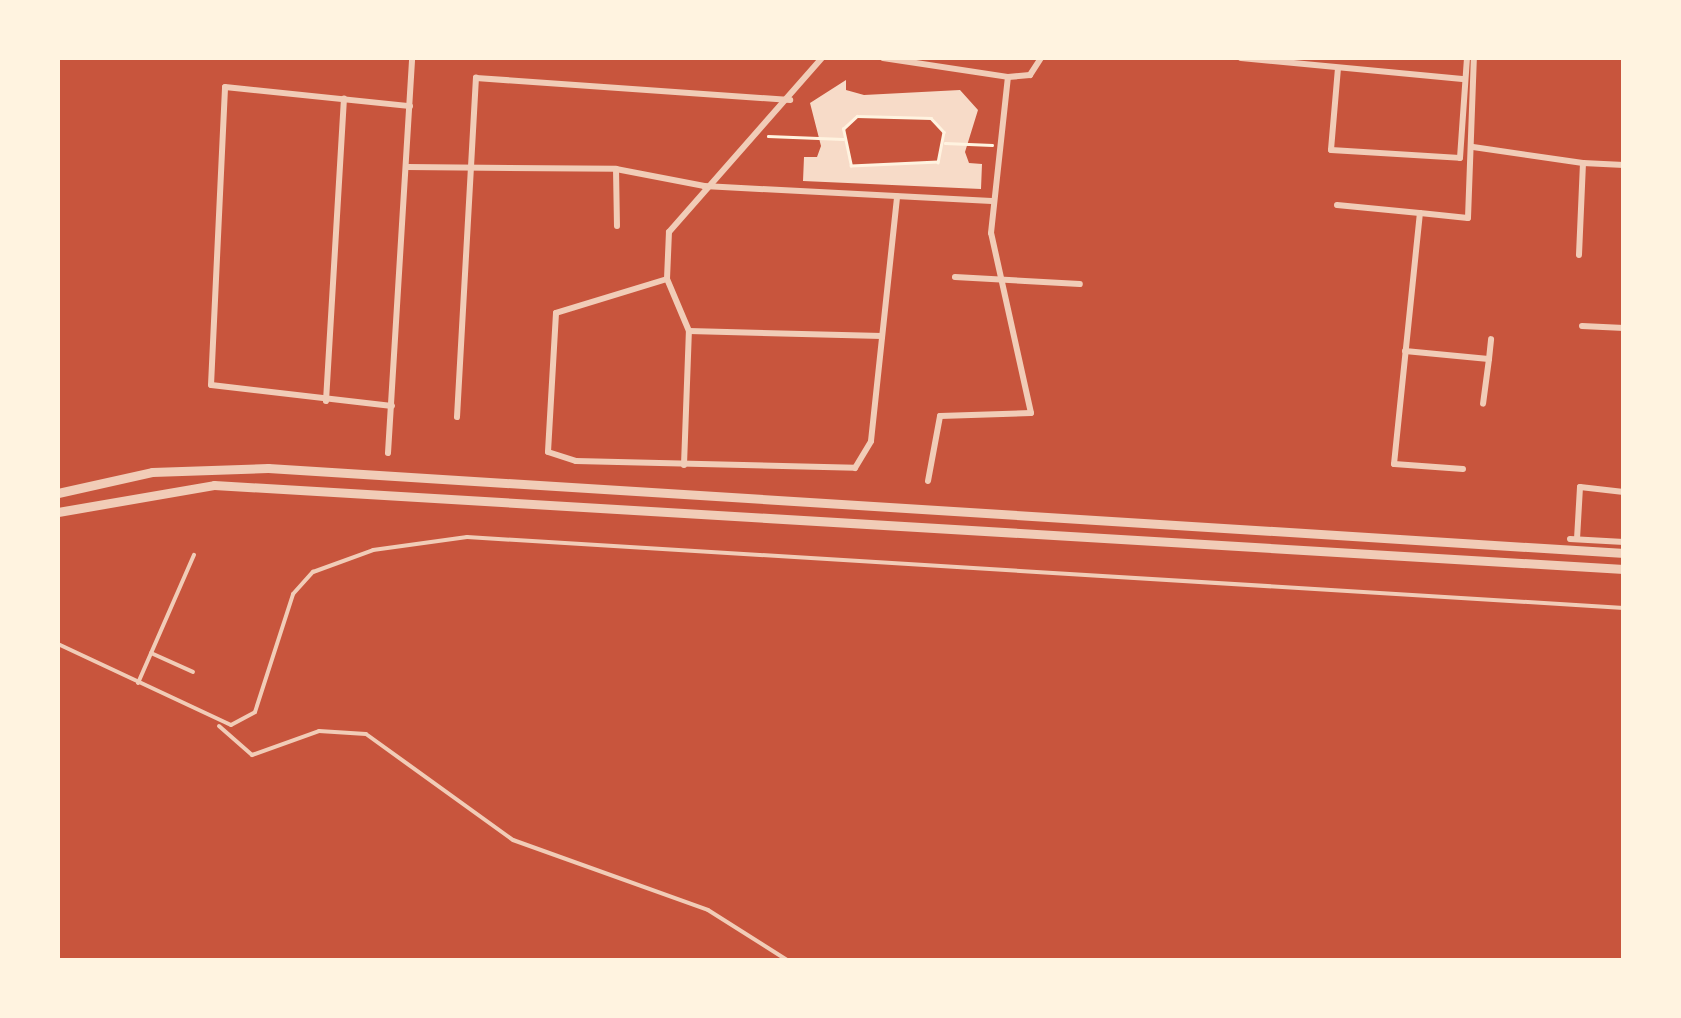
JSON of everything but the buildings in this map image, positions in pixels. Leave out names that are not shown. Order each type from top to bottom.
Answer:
[{"type":"street","points":[[388,452],[412,58]]},
{"type":"street","points":[[684,465],[689,331],[667,278],[669,232],[704,186],[790,100],[822,58]]},
{"type":"street","points":[[884,58],[1008,78],[1030,75],[1041,58]]},
{"type":"street","points":[[1241,58],[1466,78]]},
{"type":"street","points":[[1338,68],[1330,150],[1460,158],[1466,58]]},
{"type":"street","points":[[1337,204],[1468,218],[1474,58]]},
{"type":"street","points":[[456,417],[466,167],[480,76],[790,100]]},
{"type":"street","points":[[928,481],[940,416],[1030,416],[992,201],[1008,78]]},
{"type":"street","points":[[392,406],[211,385],[225,88],[410,106]]},
{"type":"street","points":[[326,400],[344,100]]},
{"type":"street","points":[[1473,146],[1624,166]]},
{"type":"street","points":[[1579,255],[1583,163]]},
{"type":"street","points":[[407,166],[616,169],[704,186],[992,201]]},
{"type":"street","points":[[616,169],[617,226]]},
{"type":"street","points":[[667,278],[556,313],[545,445],[576,461],[684,465],[864,463],[897,196]]},
{"type":"street","points":[[1420,213],[1394,464],[1463,469]]},
{"type":"street","points":[[956,277],[1004,284],[1080,284]]},
{"type":"street","points":[[1582,326],[1624,328]]},
{"type":"street","points":[[689,331],[882,336]]},
{"type":"street","points":[[1483,404],[1491,339]]},
{"type":"street","points":[[1405,351],[1488,359]]},
{"type":"street","points":[[58,493],[152,472],[268,468],[1624,553]]},
{"type":"street","points":[[58,512],[164,488],[231,486],[1624,568]]},
{"type":"street","points":[[1624,492],[1580,486],[1573,539],[1624,542]]},
{"type":"lane","points":[[218,724],[255,712],[293,594],[313,572],[372,550],[467,536],[1624,608]]},
{"type":"lane","points":[[137,685],[194,555]]},
{"type":"lane","points":[[58,644],[218,724],[252,755],[319,731],[366,734],[513,840],[708,910],[787,960]]},
{"type":"lane","points":[[151,653],[193,672]]},
{"type":"path","points":[[857,116],[908,124],[908,117],[931,118],[943,143],[934,169],[878,160],[878,167],[851,166],[843,139],[857,116]]},
{"type":"path","points":[[756,135],[843,139]]},
{"type":"path","points":[[943,143],[1000,146]]}]
